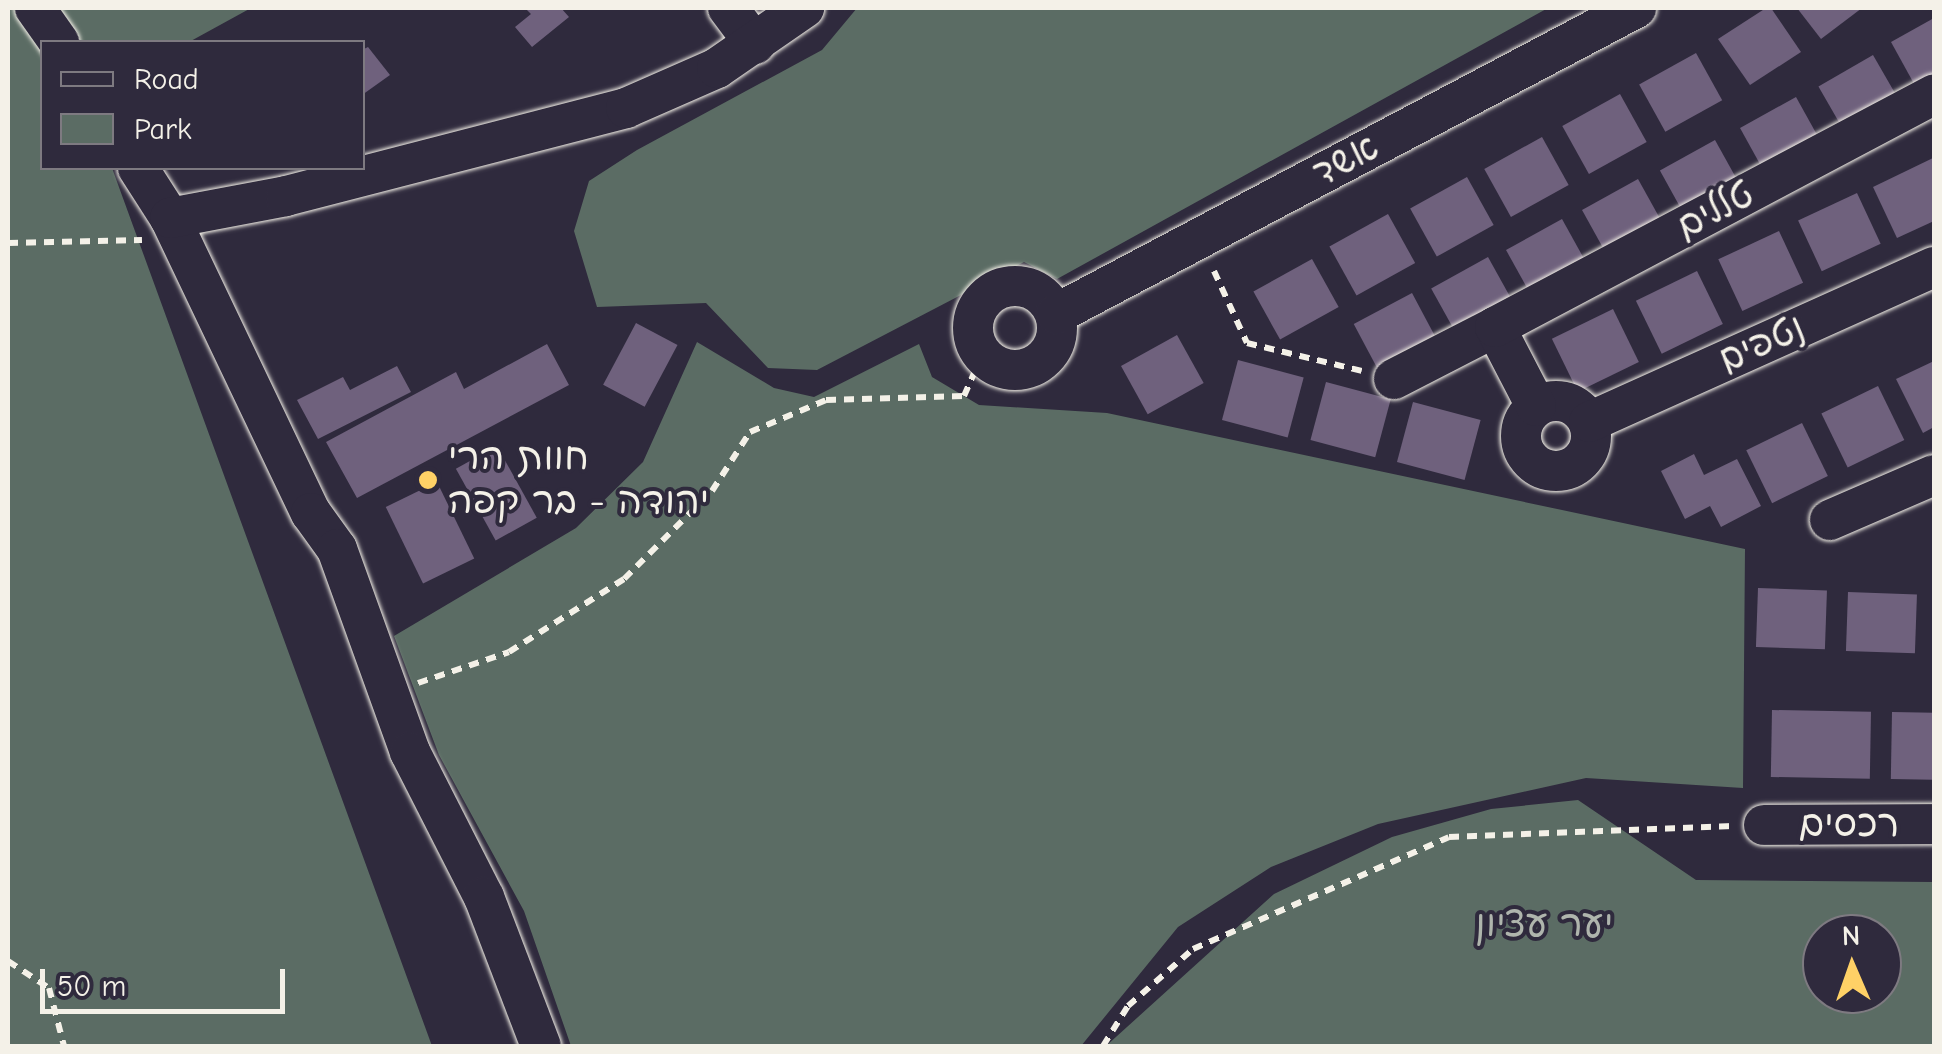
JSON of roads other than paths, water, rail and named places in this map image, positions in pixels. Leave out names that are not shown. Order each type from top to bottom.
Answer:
[{"type":"street","points":[[35,8],[59,40]]},
{"type":"street","points":[[728,8],[755,44]]},
{"type":"street","points":[[170,218],[286,196],[626,108],[717,68],[804,8]]},
{"type":"street","name":"אשד","points":[[1056,314],[1636,8]]},
{"type":"street","name":"טללים","points":[[1394,378],[1934,95]]},
{"type":"street","points":[[139,170],[170,218],[243,378],[311,513],[337,549],[410,752],[484,897],[541,1046]]},
{"type":"street","name":"נטפים","points":[[1589,422],[1934,267]]},
{"type":"street","points":[[1015,285],[1028,288],[1050,302],[1056,314],[1055,343],[1036,364],[1008,369],[982,354],[973,327],[975,314],[990,294],[1015,285]]},
{"type":"street","points":[[1495,327],[1536,406]]},
{"type":"street","points":[[1560,400],[1572,404],[1589,422],[1592,444],[1579,464],[1558,472],[1546,470],[1528,457],[1520,436],[1528,414],[1536,406],[1560,400]]},
{"type":"street","points":[[1830,520],[1934,475]]},
{"type":"street","name":"רכסים","points":[[1764,825],[1934,824]]},
{"type":"place","name":"חוות הרי יהודה - בר קפה","points":[[428,480]]},
{"type":"park label","name":"יער עציון","points":[[1544,925]]}]
